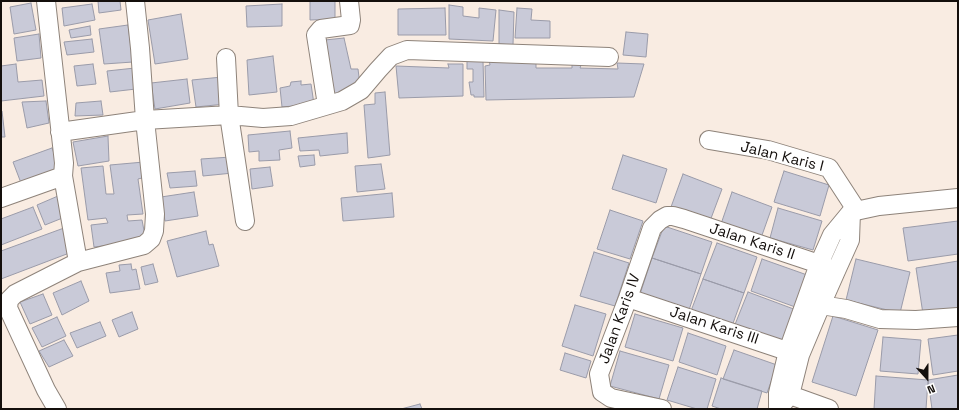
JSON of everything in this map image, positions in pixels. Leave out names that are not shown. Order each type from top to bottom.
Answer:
[{"type":"street","points":[[46,1],[64,163],[63,176],[78,262]]},
{"type":"street","points":[[57,409],[46,390],[8,308],[9,300],[15,294],[78,262],[144,245],[151,239],[154,231],[155,214],[135,1]]},
{"type":"street","points":[[327,105],[316,35],[321,29],[350,25],[351,20],[349,1]]},
{"type":"street","points":[[60,132],[145,120],[229,116],[262,118],[291,116],[342,101],[361,90],[391,56],[407,50],[609,57]]},
{"type":"street","points":[[226,58],[229,116],[245,221]]},
{"type":"street","name":"Jalan Karis I","points":[[709,140],[768,150],[829,168],[854,212]]},
{"type":"street","points":[[1,198],[63,176]]},
{"type":"street","points":[[778,409],[778,393],[794,353],[819,264],[832,236],[854,212],[879,206],[958,198]]},
{"type":"street","points":[[778,409],[790,395],[794,353],[821,305],[850,240],[854,212]]},
{"type":"street","name":"Jalan Karis II","points":[[667,216],[684,219],[836,271]]},
{"type":"street","name":"Jalan Karis IV","points":[[662,409],[611,398],[602,392],[599,374],[628,298],[652,228],[660,220],[667,216]]},
{"type":"street","name":"Jalan Karis III","points":[[628,298],[794,353]]},
{"type":"street","points":[[821,305],[846,309],[880,319],[916,320],[958,317]]},
{"type":"street","points":[[790,395],[828,409]]},
{"type":"building","points":[[98,1],[120,1],[121,10],[99,13]]},
{"type":"building","points":[[310,1],[335,1],[335,19],[310,20]]},
{"type":"building","points":[[31,3],[36,30],[14,34],[10,7]]},
{"type":"building","points":[[92,4],[95,20],[64,26],[62,8]]},
{"type":"building","points":[[282,4],[282,26],[247,27],[246,6]]},
{"type":"building","points":[[449,5],[463,7],[463,16],[479,18],[479,8],[496,10],[493,41],[449,39]]},
{"type":"building","points":[[445,8],[446,35],[398,35],[398,9]]},
{"type":"building","points":[[517,8],[532,9],[531,20],[550,21],[550,38],[515,38]]},
{"type":"building","points":[[499,10],[514,12],[513,45],[499,44]]},
{"type":"building","points":[[181,14],[188,59],[155,64],[148,20]]},
{"type":"building","points":[[128,25],[133,62],[104,64],[99,29]]},
{"type":"building","points":[[90,26],[91,35],[71,38],[69,30]]},
{"type":"building","points":[[626,32],[648,34],[646,57],[623,55]]},
{"type":"building","points":[[39,34],[41,58],[17,61],[14,38]]},
{"type":"building","points":[[344,38],[351,69],[358,69],[360,85],[333,98],[325,40]]},
{"type":"building","points":[[92,39],[94,52],[67,55],[64,42]]},
{"type":"building","points":[[273,56],[277,92],[249,95],[247,60]]},
{"type":"building","points":[[467,60],[483,61],[484,97],[474,97],[474,95],[471,95],[469,82],[473,82],[473,69],[467,69]]},
{"type":"building","points":[[489,60],[536,62],[536,68],[572,68],[572,63],[582,63],[580,68],[618,69],[617,63],[644,64],[634,97],[486,100],[485,66],[490,65]]},
{"type":"building","points":[[16,64],[18,82],[42,80],[44,96],[1,101],[1,66]]},
{"type":"building","points":[[93,64],[96,84],[77,86],[74,66]]},
{"type":"building","points":[[448,64],[463,64],[463,96],[399,98],[396,66],[449,68]]},
{"type":"building","points":[[135,68],[136,89],[110,92],[107,71]]},
{"type":"building","points":[[222,77],[225,104],[196,107],[192,80]]},
{"type":"building","points":[[187,79],[190,103],[155,109],[151,83]]},
{"type":"building","points":[[301,81],[301,85],[311,84],[314,104],[282,107],[280,88],[290,86],[291,82]]},
{"type":"building","points":[[385,92],[390,155],[368,158],[364,105],[375,104],[375,93]]},
{"type":"building","points":[[46,101],[49,123],[27,128],[22,102]]},
{"type":"building","points":[[101,101],[103,115],[75,116],[76,103]]},
{"type":"building","points":[[2,111],[5,137],[1,137]]},
{"type":"building","points":[[290,131],[292,148],[279,150],[280,160],[259,161],[259,151],[249,152],[248,135]]},
{"type":"building","points":[[347,133],[348,153],[320,156],[319,150],[300,151],[298,138]]},
{"type":"building","points":[[108,136],[109,161],[78,166],[73,142]]},
{"type":"building","points":[[52,148],[60,169],[21,183],[13,162]]},
{"type":"building","points":[[314,155],[315,165],[300,167],[298,156]]},
{"type":"building","points":[[623,155],[667,169],[656,203],[612,189]]},
{"type":"building","points":[[231,157],[233,173],[203,176],[201,159]]},
{"type":"building","points":[[144,162],[146,177],[138,179],[143,214],[127,215],[128,221],[142,220],[146,241],[94,247],[91,225],[108,223],[106,218],[88,220],[81,168],[103,166],[106,194],[114,194],[110,165]]},
{"type":"building","points":[[381,164],[385,189],[357,192],[355,166]]},
{"type":"building","points":[[270,167],[273,186],[252,189],[250,169]]},
{"type":"building","points":[[195,171],[197,186],[170,188],[167,173]]},
{"type":"building","points":[[784,171],[829,185],[820,216],[774,202]]},
{"type":"building","points":[[683,174],[722,189],[710,221],[671,207]]},
{"type":"building","points":[[194,192],[198,216],[165,221],[161,197]]},
{"type":"building","points":[[732,192],[772,207],[761,238],[721,224]]},
{"type":"building","points":[[392,193],[394,217],[343,221],[341,198]]},
{"type":"building","points":[[58,196],[65,217],[45,225],[37,205]]},
{"type":"building","points":[[33,207],[42,229],[1,245],[1,219]]},
{"type":"building","points":[[778,208],[822,221],[813,250],[770,238]]},
{"type":"building","points":[[610,210],[643,221],[630,259],[597,249]]},
{"type":"building","points":[[958,221],[958,254],[908,261],[903,228]]},
{"type":"building","points":[[664,226],[712,242],[701,274],[652,258]]},
{"type":"building","points":[[64,228],[72,252],[1,279],[1,251]]},
{"type":"building","points":[[206,231],[209,245],[213,244],[219,266],[177,277],[167,241]]},
{"type":"building","points":[[717,243],[757,257],[744,293],[703,279]]},
{"type":"building","points":[[594,252],[629,263],[615,306],[580,296]]},
{"type":"building","points":[[652,258],[701,274],[689,310],[640,294]]},
{"type":"building","points":[[762,259],[810,276],[798,308],[751,291]]},
{"type":"building","points":[[856,259],[910,272],[900,313],[846,300]]},
{"type":"building","points":[[958,261],[958,308],[923,314],[916,268]]},
{"type":"building","points":[[131,264],[132,270],[136,269],[140,289],[110,293],[106,273],[120,271],[119,265]]},
{"type":"building","points":[[153,264],[158,282],[145,285],[141,267]]},
{"type":"building","points":[[703,279],[744,293],[732,326],[691,311]]},
{"type":"building","points":[[81,281],[89,301],[62,315],[53,293]]},
{"type":"building","points":[[748,292],[799,311],[785,346],[734,327]]},
{"type":"building","points":[[43,294],[52,315],[30,324],[20,302]]},
{"type":"building","points":[[575,305],[606,314],[593,356],[562,346]]},
{"type":"building","points":[[132,312],[138,329],[119,337],[112,320]]},
{"type":"building","points":[[635,314],[683,328],[673,361],[625,347]]},
{"type":"building","points":[[833,316],[878,330],[856,396],[812,382]]},
{"type":"building","points":[[57,317],[66,336],[42,347],[32,328]]},
{"type":"building","points":[[100,322],[106,336],[77,348],[70,333]]},
{"type":"building","points":[[688,333],[726,346],[717,375],[679,362]]},
{"type":"building","points":[[958,335],[958,371],[933,375],[928,339]]},
{"type":"building","points":[[883,337],[921,340],[918,374],[880,371]]},
{"type":"building","points":[[64,340],[73,356],[49,367],[39,351]]},
{"type":"building","points":[[734,350],[777,365],[767,393],[723,379]]},
{"type":"building","points":[[620,351],[669,365],[659,399],[610,386]]},
{"type":"building","points":[[565,353],[591,361],[586,378],[560,370]]},
{"type":"building","points":[[678,367],[716,379],[707,409],[697,409],[667,400]]},
{"type":"building","points":[[958,375],[958,409],[932,409],[928,380]]},
{"type":"building","points":[[876,376],[928,380],[926,409],[874,409]]},
{"type":"building","points":[[721,378],[762,391],[757,409],[721,409],[712,406]]},
{"type":"building","points":[[420,404],[422,409],[401,409]]}]
